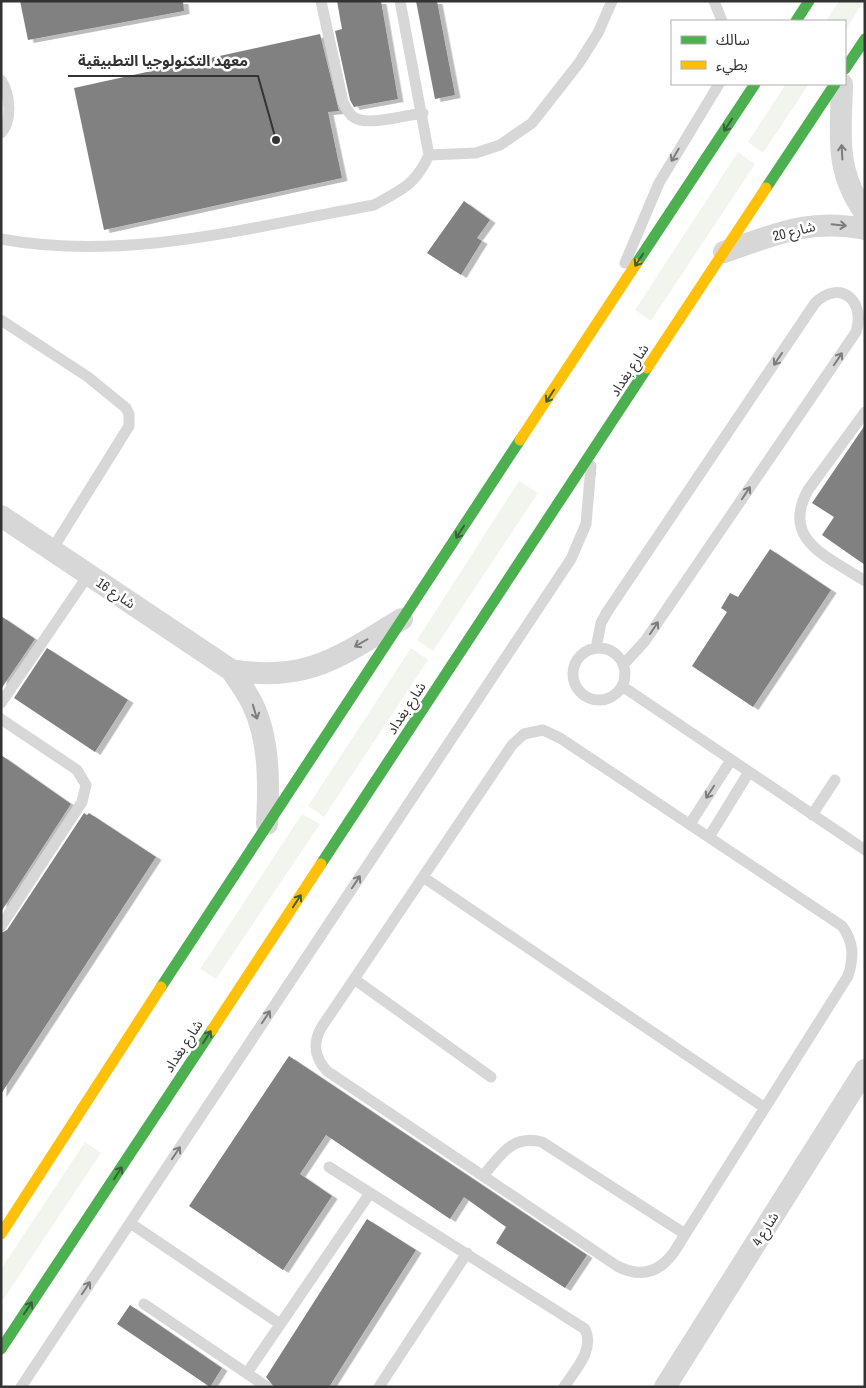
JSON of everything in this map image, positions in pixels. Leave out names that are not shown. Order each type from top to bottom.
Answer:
[{"type":"main road","points":[[797,20],[809,1]]},
{"type":"main road","points":[[846,67],[865,38]]},
{"type":"main road","points":[[1,1234],[267,824],[754,85]]},
{"type":"main road","name":"شارع بغداد","points":[[1,1348],[834,85]]},
{"type":"street","points":[[842,85],[843,167],[847,184],[865,213]]},
{"type":"street","name":"شارع 20","points":[[724,252],[810,226],[827,224],[865,230]]},
{"type":"street","name":"شارع 16","points":[[1,516],[53,548],[231,670],[252,703],[261,733],[268,778],[267,824]]},
{"type":"street","name":"شارع 16","points":[[231,670],[259,675],[287,674],[314,667],[339,656],[403,619]]},
{"type":"street","name":"شارع 4","points":[[665,1387],[865,1070]]},
{"type":"lane","points":[[321,1],[343,102],[348,112],[355,118],[365,122],[422,113]]},
{"type":"lane","points":[[1,239],[42,245],[102,247],[157,244],[374,205],[405,188],[420,174],[429,155],[400,1]]},
{"type":"lane","points":[[429,155],[476,153],[500,145],[532,123],[583,56],[598,33],[612,1]]},
{"type":"lane","points":[[714,1],[722,20]]},
{"type":"lane","points":[[1,80],[10,112],[7,126],[1,133]]},
{"type":"lane","points":[[612,303],[632,242],[659,183],[719,85]]},
{"type":"lane","points":[[596,648],[602,623],[607,612],[815,303],[823,295],[834,292],[845,293],[854,300],[860,310],[861,321],[856,332],[646,641],[624,665]]},
{"type":"lane","points":[[1,320],[88,377],[126,408],[129,414],[129,426],[53,548]]},
{"type":"lane","points":[[865,412],[808,490],[801,502],[798,519],[802,535],[811,545],[865,580]]},
{"type":"lane","points":[[21,1387],[571,559],[586,524],[592,453]]},
{"type":"lane","points":[[1,703],[89,574]]},
{"type":"lane","points":[[596,648],[612,652],[624,665],[625,676],[622,686],[615,695],[604,700],[592,699],[582,694],[575,684],[574,672],[577,661],[585,652],[596,648]]},
{"type":"lane","points":[[622,686],[865,850]]},
{"type":"lane","points":[[1,719],[77,770],[86,785],[82,802],[1,926]]},
{"type":"lane","points":[[533,731],[552,733],[709,837],[842,926],[851,942],[852,964],[848,976],[685,1234],[667,1261],[658,1268],[648,1272],[626,1271],[327,1072],[320,1063],[316,1054],[317,1036],[512,745],[524,734],[533,731]]},
{"type":"lane","points":[[690,824],[731,760]]},
{"type":"lane","points":[[709,837],[749,772]]},
{"type":"lane","points":[[812,815],[835,780]]},
{"type":"lane","points":[[423,877],[764,1108]]},
{"type":"lane","points":[[354,980],[491,1077]]},
{"type":"lane","points":[[483,1176],[508,1146],[527,1139],[542,1142],[685,1234]]},
{"type":"lane","points":[[329,1166],[585,1330],[589,1344],[564,1387]]},
{"type":"lane","points":[[246,1373],[370,1193]]},
{"type":"lane","points":[[130,1223],[280,1324]]},
{"type":"lane","points":[[379,1387],[467,1254]]},
{"type":"lane","points":[[144,1304],[267,1387]]},
{"type":"shaded area","points":[[839,1],[864,1],[846,29],[846,20],[827,20]]},
{"type":"shaded area","points":[[785,85],[808,85],[763,153],[748,142]]},
{"type":"shaded area","points":[[738,152],[755,164],[651,321],[635,310]]},
{"type":"shaded area","points":[[519,481],[538,493],[433,651],[417,640]]},
{"type":"shaded area","points":[[411,648],[428,660],[324,817],[308,806]]},
{"type":"shaded area","points":[[302,814],[320,824],[216,979],[200,969]]},
{"type":"shaded area","points":[[85,1142],[101,1153],[1,1303],[1,1269]]},
{"type":"building","points":[[20,1],[183,1],[184,11],[28,40]]},
{"type":"building","points":[[337,1],[381,1],[398,99],[354,107],[350,100],[335,31],[342,29]]},
{"type":"building","points":[[416,1],[437,1],[455,95],[435,99]]},
{"type":"building","points":[[320,34],[339,111],[328,112],[342,178],[104,230],[74,88]]},
{"type":"building","points":[[464,201],[490,220],[477,238],[482,241],[461,275],[427,253]]},
{"type":"building","points":[[865,425],[865,565],[822,535],[834,517],[812,503]]},
{"type":"building","points":[[770,549],[831,590],[753,707],[692,666],[727,612],[721,608],[730,593],[738,597]]},
{"type":"building","points":[[1,616],[35,639],[1,689]]},
{"type":"building","points":[[47,648],[128,700],[95,752],[14,698]]},
{"type":"building","points":[[1,755],[71,804],[1,912]]},
{"type":"building","points":[[84,813],[87,815],[89,813],[156,857],[1,1094],[1,933],[7,930]]},
{"type":"building","points":[[289,1056],[587,1255],[565,1288],[496,1243],[506,1227],[464,1197],[450,1219],[326,1135],[300,1174],[332,1196],[283,1270],[189,1206]]},
{"type":"building","points":[[367,1219],[416,1250],[329,1387],[274,1387],[266,1377]]},
{"type":"building","points":[[130,1305],[222,1368],[210,1387],[117,1324]]},
{"type":"traffic: fast","points":[[797,20],[809,1]]},
{"type":"traffic: fast","points":[[846,68],[865,39]]},
{"type":"traffic: fast","points":[[636,264],[754,85]]},
{"type":"traffic: fast","points":[[766,188],[834,85]]},
{"type":"traffic: fast","points":[[321,864],[647,368]]},
{"type":"traffic: fast","points":[[161,987],[520,440]]},
{"type":"traffic: fast","points":[[1,1349],[212,1030]]},
{"type":"traffic: slow","points":[[647,368],[766,188]]},
{"type":"traffic: slow","points":[[520,440],[636,264]]},
{"type":"traffic: slow","points":[[212,1030],[321,864]]},
{"type":"traffic: slow","points":[[1,1234],[161,987]]},
{"type":"place","name":"معهد التكنولوجيا التطبيقية","points":[[276,140]]}]
